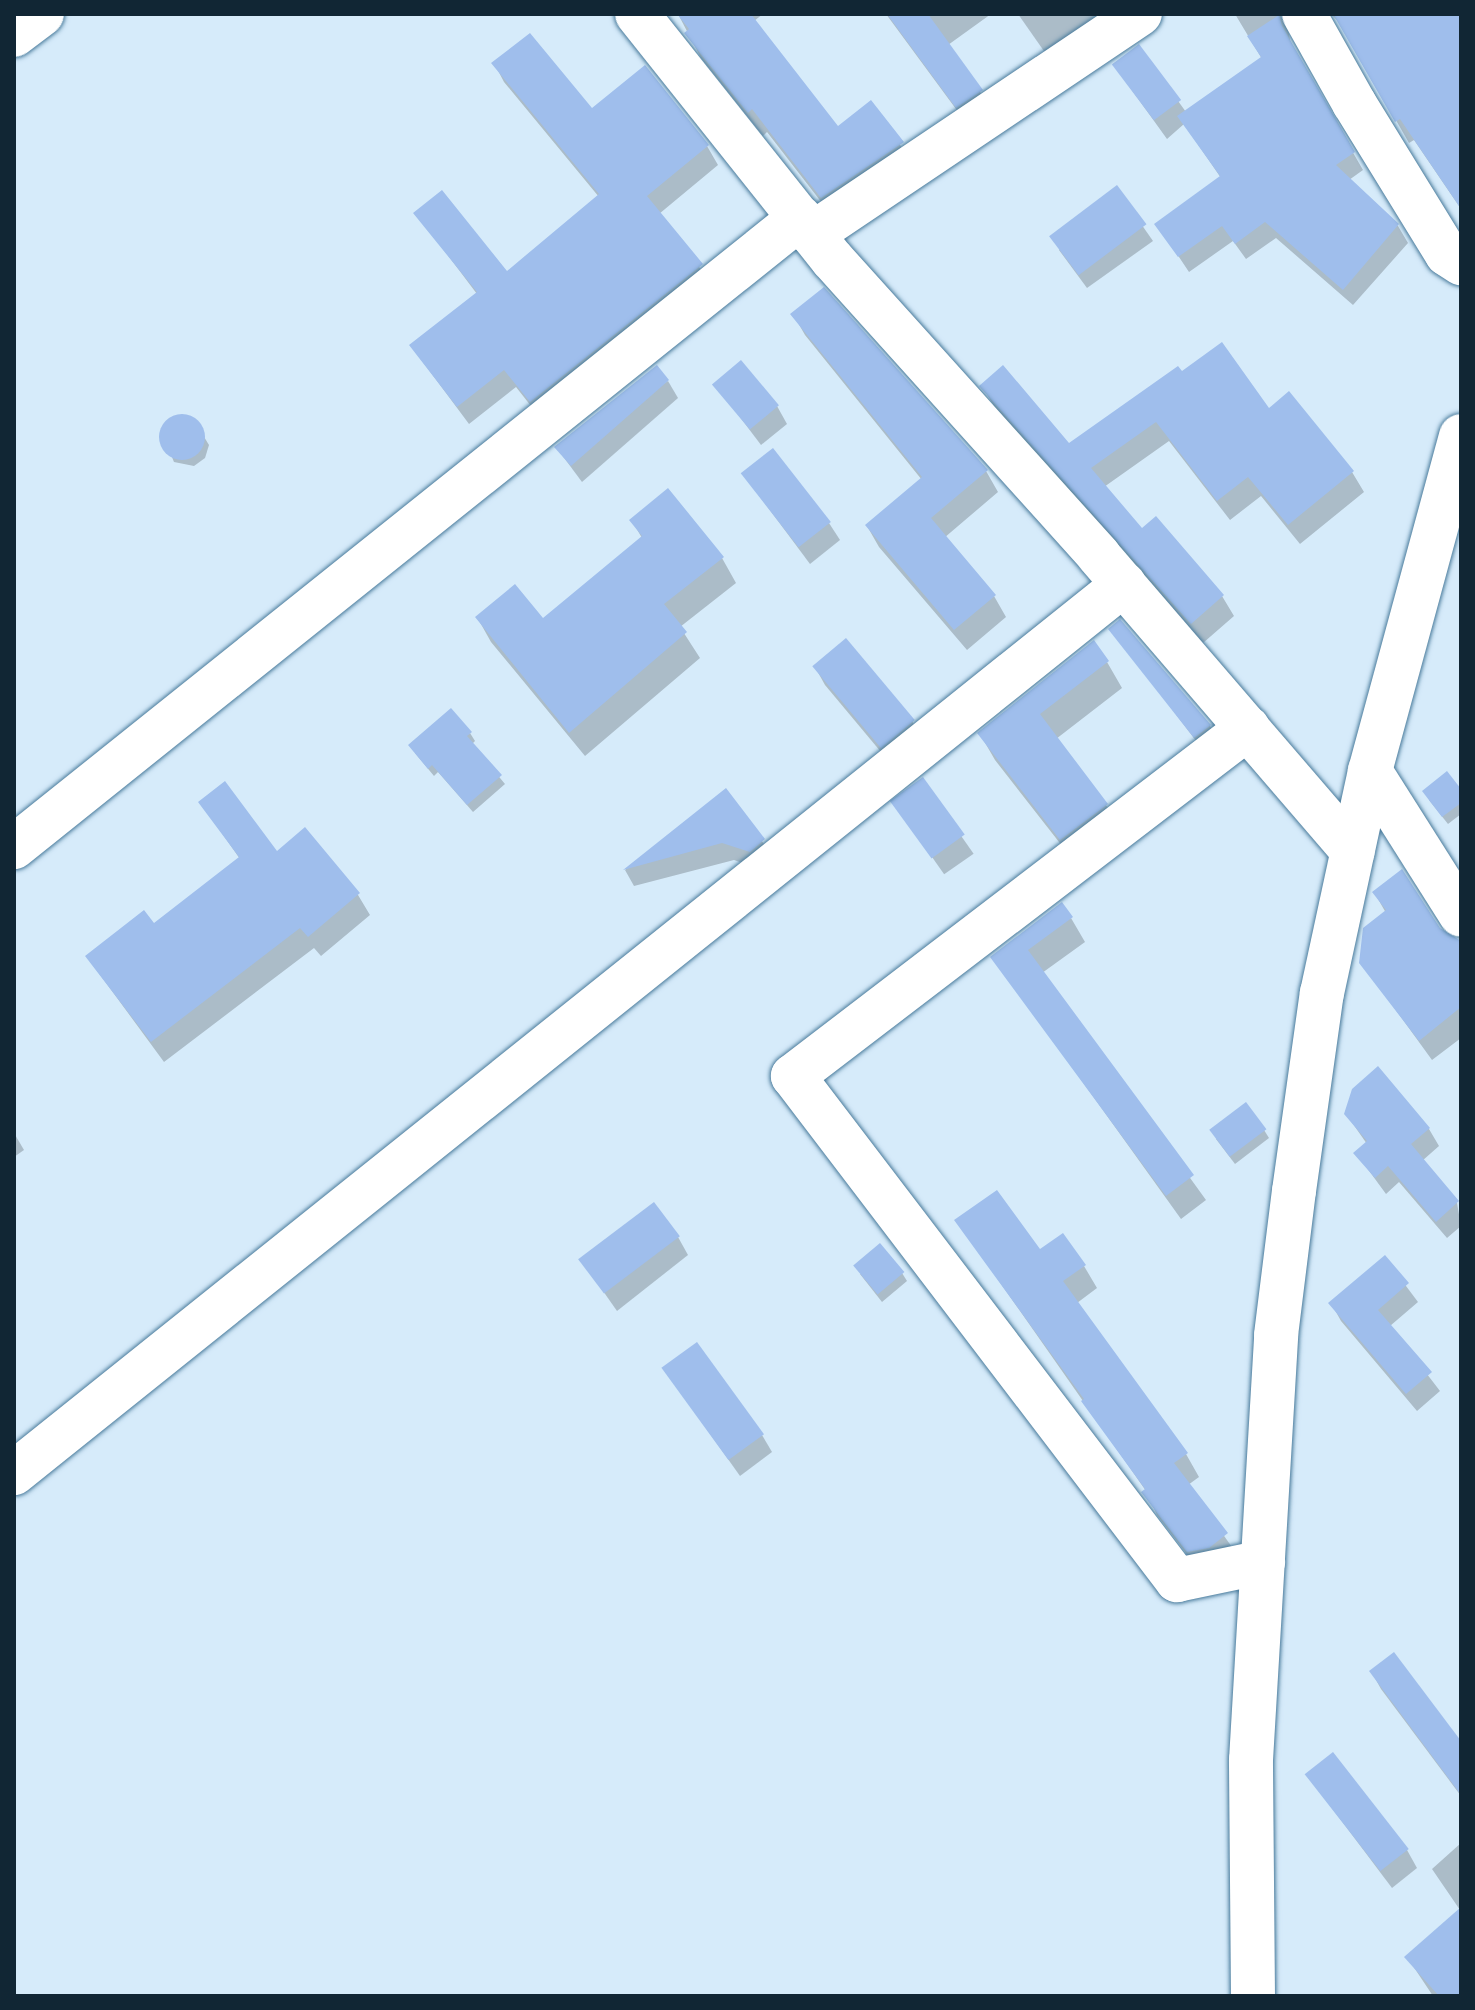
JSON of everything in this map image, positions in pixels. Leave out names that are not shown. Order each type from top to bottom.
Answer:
[{"type":"street","points":[[14,35],[42,14]]},
{"type":"street","points":[[637,14],[806,226],[1124,584],[1353,851]]},
{"type":"street","points":[[14,847],[806,226],[1140,14]]},
{"type":"street","points":[[1304,14],[1354,103],[1447,254],[1461,263]]},
{"type":"street","points":[[1253,1996],[1251,1760],[1276,1335],[1294,1191],[1322,993],[1370,771],[1461,436]]},
{"type":"street","points":[[14,1473],[1124,584]]},
{"type":"street","points":[[1248,728],[793,1076],[1177,1580],[1263,1562]]},
{"type":"street","points":[[1370,771],[1461,915]]},
{"type":"building","points":[[677,14],[751,14],[838,126],[871,100],[904,142],[821,198],[752,109],[748,113],[684,33],[689,29]]},
{"type":"building","points":[[887,14],[928,14],[983,90],[956,108]]},
{"type":"building","points":[[1333,14],[1461,14],[1461,209],[1400,119],[1395,122]]},
{"type":"building","points":[[1279,15],[1282,26],[1355,152],[1336,165],[1399,224],[1343,290],[1265,222],[1235,244],[1222,226],[1178,257],[1154,224],[1220,176],[1177,116],[1261,57],[1247,36]]},
{"type":"building","points":[[530,33],[592,108],[645,65],[709,145],[647,196],[703,264],[530,402],[504,370],[457,407],[409,345],[477,292],[413,213],[442,190],[507,271],[599,194],[491,63]]},
{"type":"building","points":[[1139,44],[1181,100],[1154,120],[1112,64]]},
{"type":"building","points":[[1117,185],[1146,224],[1079,275],[1049,236]]},
{"type":"building","points":[[824,287],[988,470],[931,518],[996,595],[954,630],[865,525],[922,477],[790,314]]},
{"type":"building","points":[[1222,342],[1269,408],[1289,391],[1354,471],[1288,525],[1248,477],[1217,501],[1156,422],[1091,468],[1142,528],[1156,516],[1224,595],[1191,624],[979,386],[1003,365],[1069,443],[1178,366],[1182,371]]},
{"type":"building","points":[[741,360],[779,405],[750,430],[712,384]]},
{"type":"building","points":[[657,365],[669,380],[571,466],[554,447]]},
{"type":"building","points":[[182,414],[198,421],[205,437],[198,453],[182,460],[166,453],[159,437],[166,421]]},
{"type":"building","points":[[773,448],[831,522],[799,547],[741,473]]},
{"type":"building","points":[[668,488],[724,557],[664,604],[687,632],[569,733],[475,617],[515,584],[543,618],[642,536],[629,520]]},
{"type":"building","points":[[1120,619],[1211,725],[1194,738],[1108,629]]},
{"type":"building","points":[[846,638],[915,720],[881,748],[812,666]]},
{"type":"building","points":[[1094,640],[1109,661],[1040,714],[1108,804],[1060,840],[977,733]]},
{"type":"building","points":[[451,708],[472,732],[467,736],[502,775],[467,805],[432,765],[428,769],[408,745]]},
{"type":"building","points":[[1447,771],[1461,789],[1461,803],[1442,817],[1422,791]]},
{"type":"building","points":[[923,777],[965,834],[932,859],[890,801]]},
{"type":"building","points":[[225,781],[277,851],[305,827],[360,893],[308,937],[300,928],[151,1042],[85,956],[144,910],[154,923],[239,857],[198,802]]},
{"type":"building","points":[[726,788],[765,839],[750,852],[722,843],[623,870]]},
{"type":"building","points":[[1402,869],[1440,928],[1461,941],[1461,1007],[1419,1041],[1359,963],[1363,928],[1386,910],[1372,892]]},
{"type":"building","points":[[1062,902],[1073,917],[1028,950],[1194,1175],[1166,1196],[990,957]]},
{"type":"building","points":[[1378,1066],[1430,1128],[1411,1144],[1459,1201],[1436,1222],[1388,1166],[1375,1178],[1353,1153],[1367,1141],[1344,1114],[1352,1089]]},
{"type":"building","points":[[1246,1102],[1266,1129],[1230,1157],[1209,1130]]},
{"type":"building","points":[[997,1190],[1040,1249],[1063,1233],[1086,1265],[1063,1281],[1188,1453],[1174,1463],[1228,1533],[1209,1548],[1187,1552],[1141,1492],[1145,1489],[1081,1401],[1084,1399],[954,1220]]},
{"type":"building","points":[[654,1202],[680,1236],[604,1294],[578,1259]]},
{"type":"building","points":[[880,1243],[904,1272],[878,1295],[853,1265]]},
{"type":"building","points":[[1385,1255],[1409,1283],[1378,1310],[1432,1372],[1406,1394],[1328,1303]]},
{"type":"building","points":[[697,1342],[764,1434],[728,1460],[661,1368]]},
{"type":"building","points":[[1394,1652],[1461,1741],[1461,1795],[1369,1671]]},
{"type":"building","points":[[1333,1752],[1409,1849],[1380,1871],[1305,1774]]},
{"type":"building","points":[[1461,1907],[1461,1996],[1439,1996],[1404,1957]]}]
